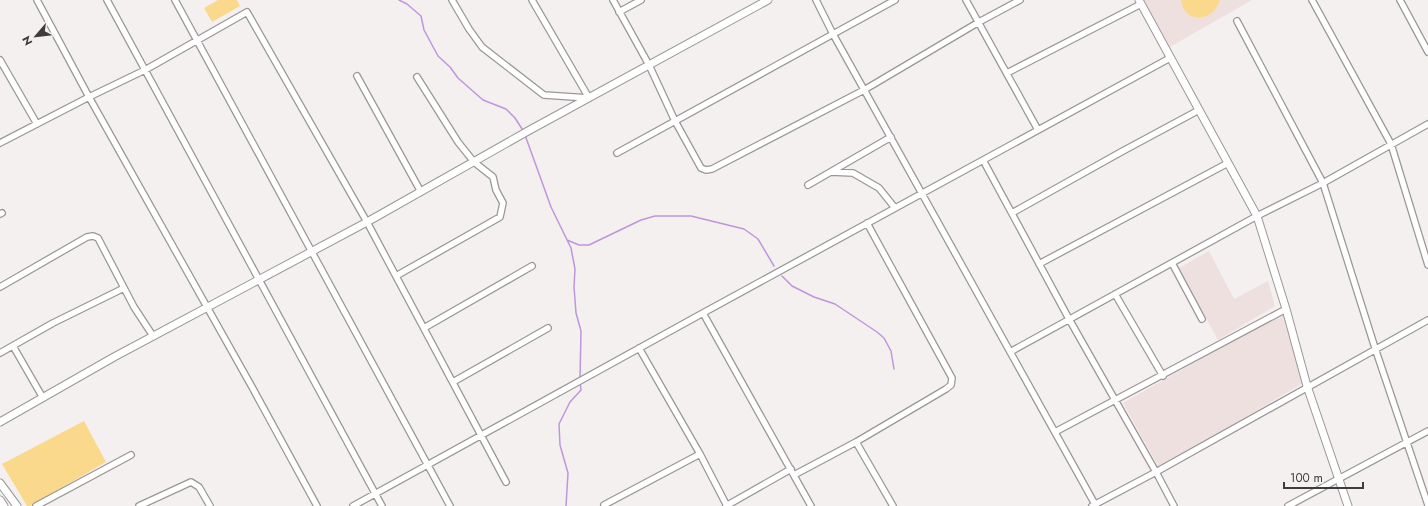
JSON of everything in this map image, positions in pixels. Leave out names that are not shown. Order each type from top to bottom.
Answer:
[{"type":"street","points":[[37,0],[89,97],[317,506]]},
{"type":"street","points":[[107,0],[382,506]]},
{"type":"street","points":[[175,0],[450,506]]},
{"type":"street","points":[[452,0],[469,29],[482,47],[544,95],[590,98]]},
{"type":"street","points":[[532,0],[590,98]]},
{"type":"street","points":[[612,0],[649,65],[675,121],[701,168],[706,170],[712,169],[864,90],[979,22],[1020,0]]},
{"type":"street","points":[[619,12],[641,0]]},
{"type":"street","points":[[0,422],[153,336],[367,222],[528,131],[768,0]]},
{"type":"street","points":[[816,0],[833,34],[1055,432],[1094,505],[1428,320]]},
{"type":"street","points":[[617,153],[895,0]]},
{"type":"street","points":[[966,0],[1038,130]]},
{"type":"street","points":[[1312,0],[1391,144],[1428,265]]},
{"type":"street","points":[[1400,0],[1428,52]]},
{"type":"street","points":[[1007,73],[1140,2],[1257,216],[1308,386],[1348,506]]},
{"type":"street","points":[[0,143],[145,70],[247,12],[367,222],[506,482]]},
{"type":"street","points":[[1237,20],[1322,183],[1428,506]]},
{"type":"street","points":[[353,506],[482,436],[572,384],[703,312],[1170,58]]},
{"type":"street","points":[[0,60],[37,124]]},
{"type":"street","points":[[357,76],[421,192]]},
{"type":"street","points":[[396,276],[500,217],[503,203],[496,190],[493,177],[474,162],[458,142],[417,77]]},
{"type":"street","points":[[1012,213],[1199,110]]},
{"type":"street","points":[[1010,352],[1428,124]]},
{"type":"street","points":[[808,185],[890,137]]},
{"type":"street","points":[[983,160],[1069,319],[1174,506]]},
{"type":"street","points":[[1039,264],[1228,163]]},
{"type":"street","points":[[830,172],[853,173],[879,188],[895,208]]},
{"type":"street","points":[[794,475],[856,442],[951,385],[952,378],[867,223]]},
{"type":"street","points":[[0,287],[87,237],[93,236],[98,238],[134,307],[153,336]]},
{"type":"street","points":[[1172,263],[1202,319]]},
{"type":"street","points":[[424,328],[532,266]]},
{"type":"street","points":[[0,353],[53,323],[124,288]]},
{"type":"street","points":[[1115,294],[1163,376]]},
{"type":"street","points":[[1055,432],[1163,376],[1286,309]]},
{"type":"street","points":[[703,312],[811,506]]},
{"type":"street","points":[[453,382],[548,328]]},
{"type":"street","points":[[13,346],[43,398]]},
{"type":"street","points":[[639,348],[700,454],[727,506],[791,469]]},
{"type":"street","points":[[1288,506],[1428,431]]},
{"type":"street","points":[[856,442],[893,506]]},
{"type":"street","points":[[604,505],[700,454]]},
{"type":"street","points":[[36,506],[131,455]]},
{"type":"street","points":[[139,506],[191,482],[199,487],[210,506]]},
{"type":"street","points":[[0,483],[17,506]]},
{"type":"street","points":[[0,500],[4,506]]},
{"type":"shaded area","points":[[218,0],[237,0],[240,6],[212,22],[204,8]]},
{"type":"shaded area","points":[[1144,0],[1252,0],[1170,47]]},
{"type":"shaded area","points":[[1181,0],[1220,0],[1216,8],[1211,13],[1199,18],[1193,17],[1187,13],[1183,8]]},
{"type":"shaded area","points":[[1209,251],[1234,299],[1268,281],[1275,306],[1218,340],[1179,268]]},
{"type":"shaded area","points":[[1282,313],[1303,383],[1159,468],[1123,403]]},
{"type":"shaded area","points":[[84,421],[106,462],[30,506],[27,506],[2,464]]},
{"type":"waterway","points":[[399,0],[407,4],[421,16],[424,30],[438,56],[450,67],[458,78],[483,100],[506,109],[515,118],[524,132]]},
{"type":"waterway","points":[[525,135],[551,207],[571,248],[575,269],[574,287],[576,313],[581,331],[580,379]]},
{"type":"waterway","points":[[567,240],[579,245],[589,245],[641,220],[655,216],[691,216],[744,229],[758,239],[774,266]]},
{"type":"waterway","points":[[782,276],[792,286],[814,297],[835,304],[877,332],[884,338],[891,351],[894,369]]},
{"type":"waterway","points":[[566,506],[568,473],[560,445],[559,424],[570,402],[581,390],[580,382]]}]
